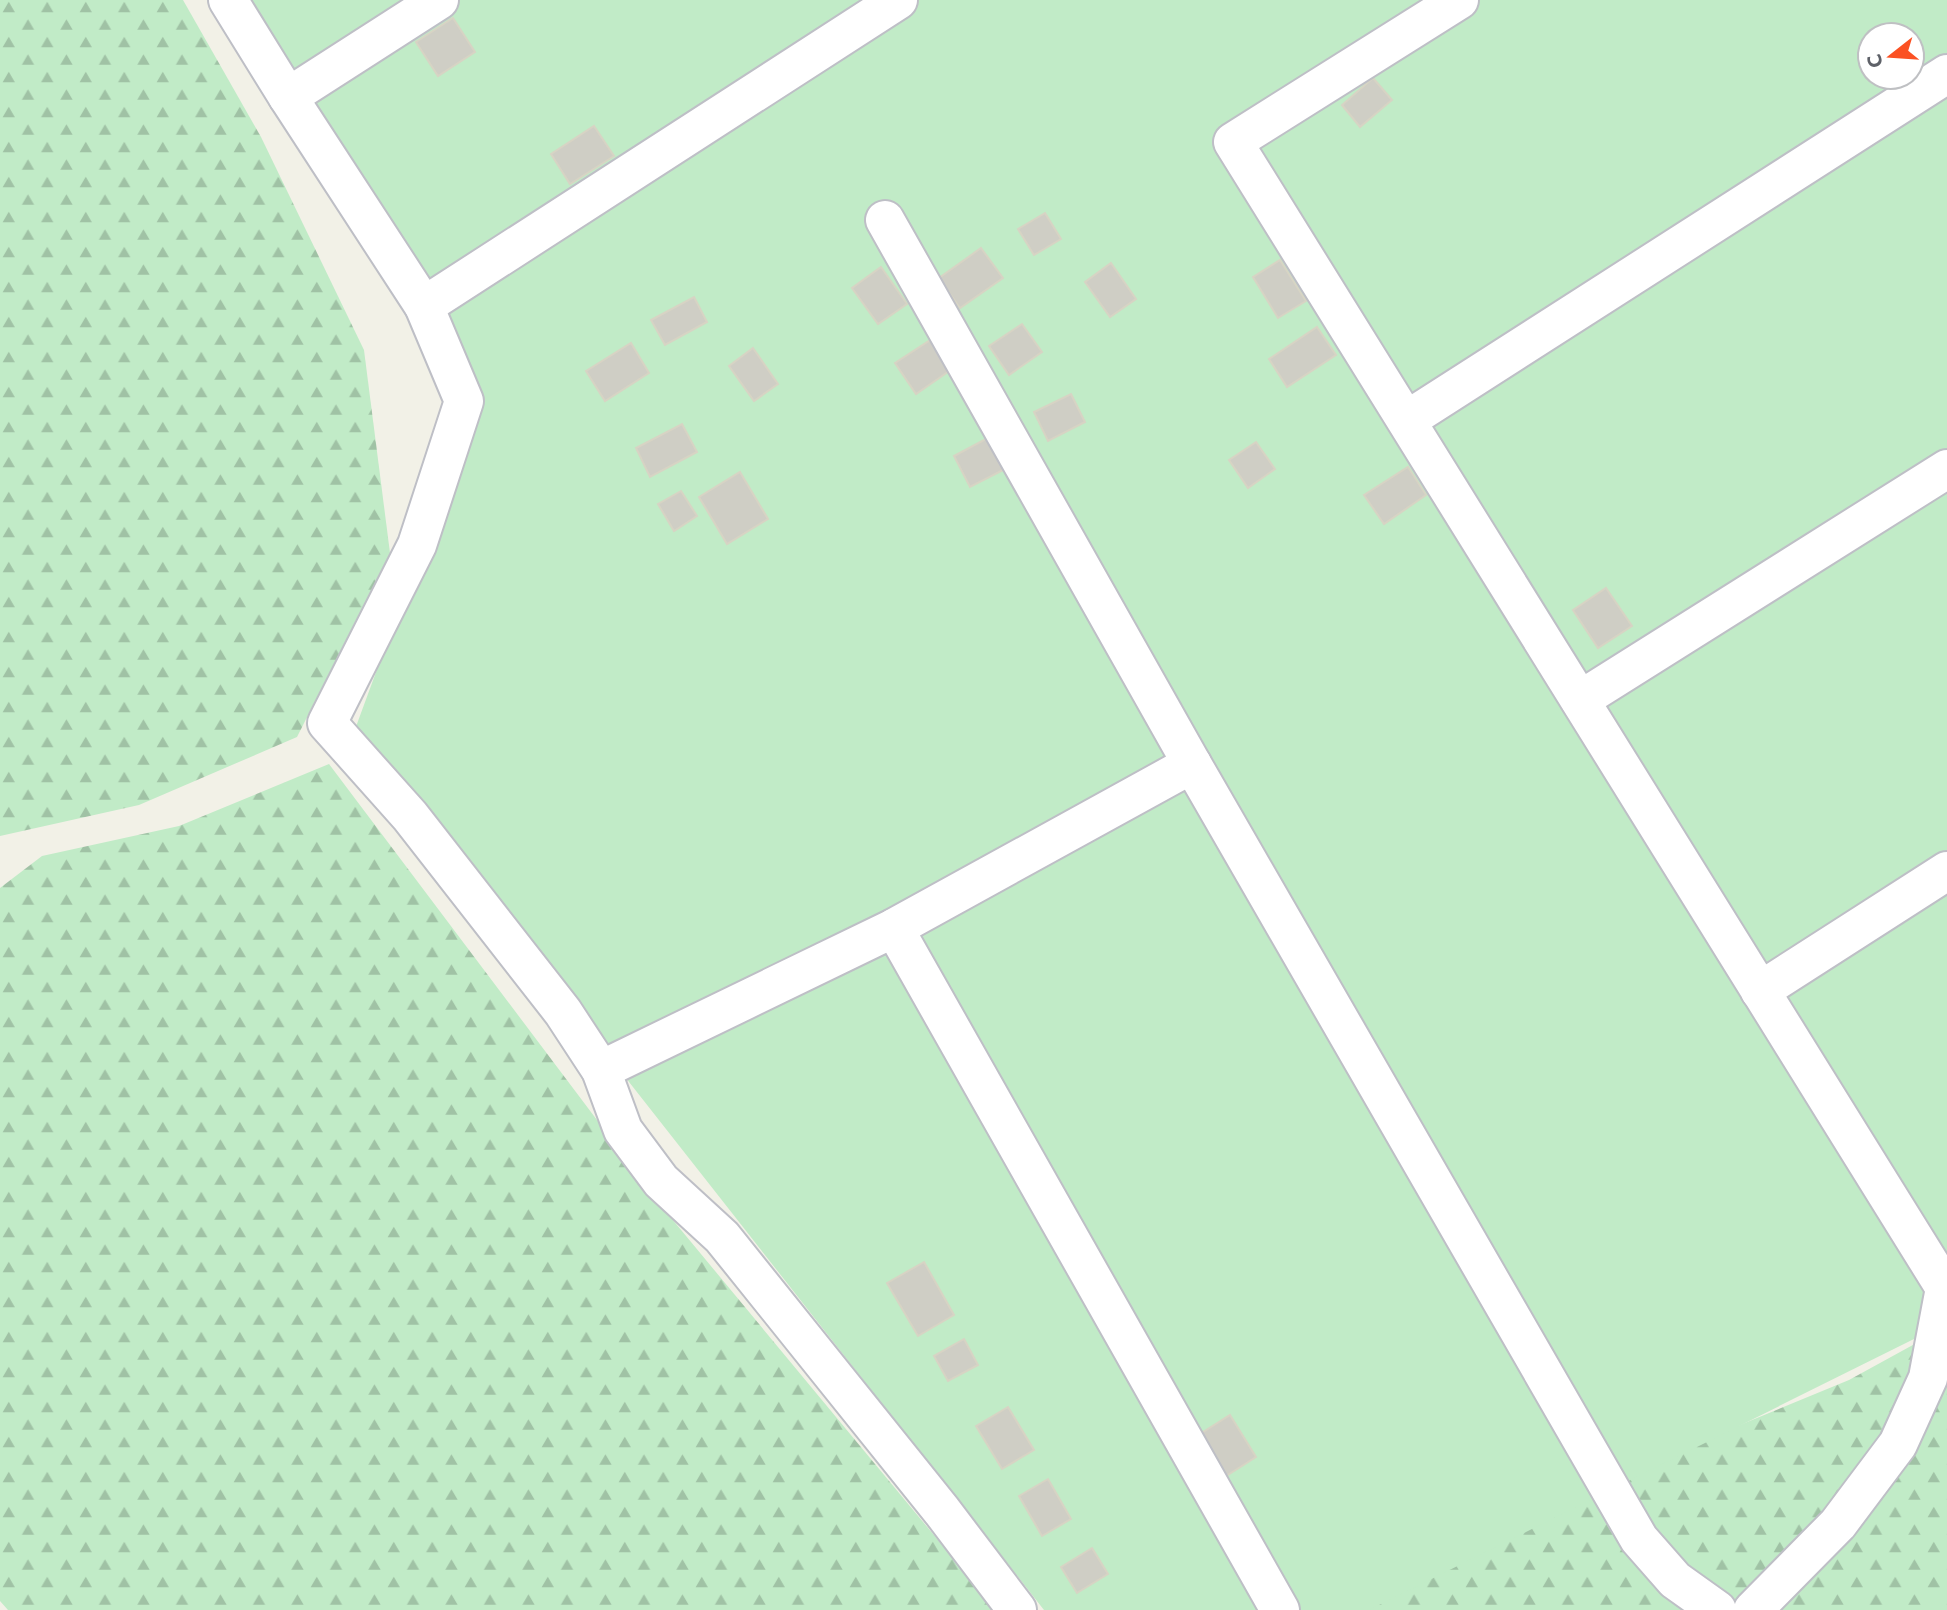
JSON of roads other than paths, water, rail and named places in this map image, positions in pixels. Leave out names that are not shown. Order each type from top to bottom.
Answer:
[{"type":"street","points":[[228,0],[424,306],[464,401],[417,545],[327,723],[410,816],[563,1012],[601,1070],[623,1130],[661,1181],[722,1237],[942,1511],[1017,1610]]},
{"type":"street","points":[[288,97],[439,0]]},
{"type":"street","points":[[424,306],[898,0]]},
{"type":"street","points":[[1459,0],[1233,142],[1946,1287],[1928,1378],[1898,1444],[1838,1524],[1753,1610]]},
{"type":"street","points":[[1407,421],[1947,74]]},
{"type":"street","points":[[885,220],[1192,764],[1639,1539],[1675,1580],[1717,1610]]},
{"type":"street","points":[[1580,700],[1947,469]]},
{"type":"street","points":[[601,1070],[894,928],[1192,764]]},
{"type":"street","points":[[1760,991],[1947,871]]},
{"type":"street","points":[[894,928],[1280,1610]]}]
